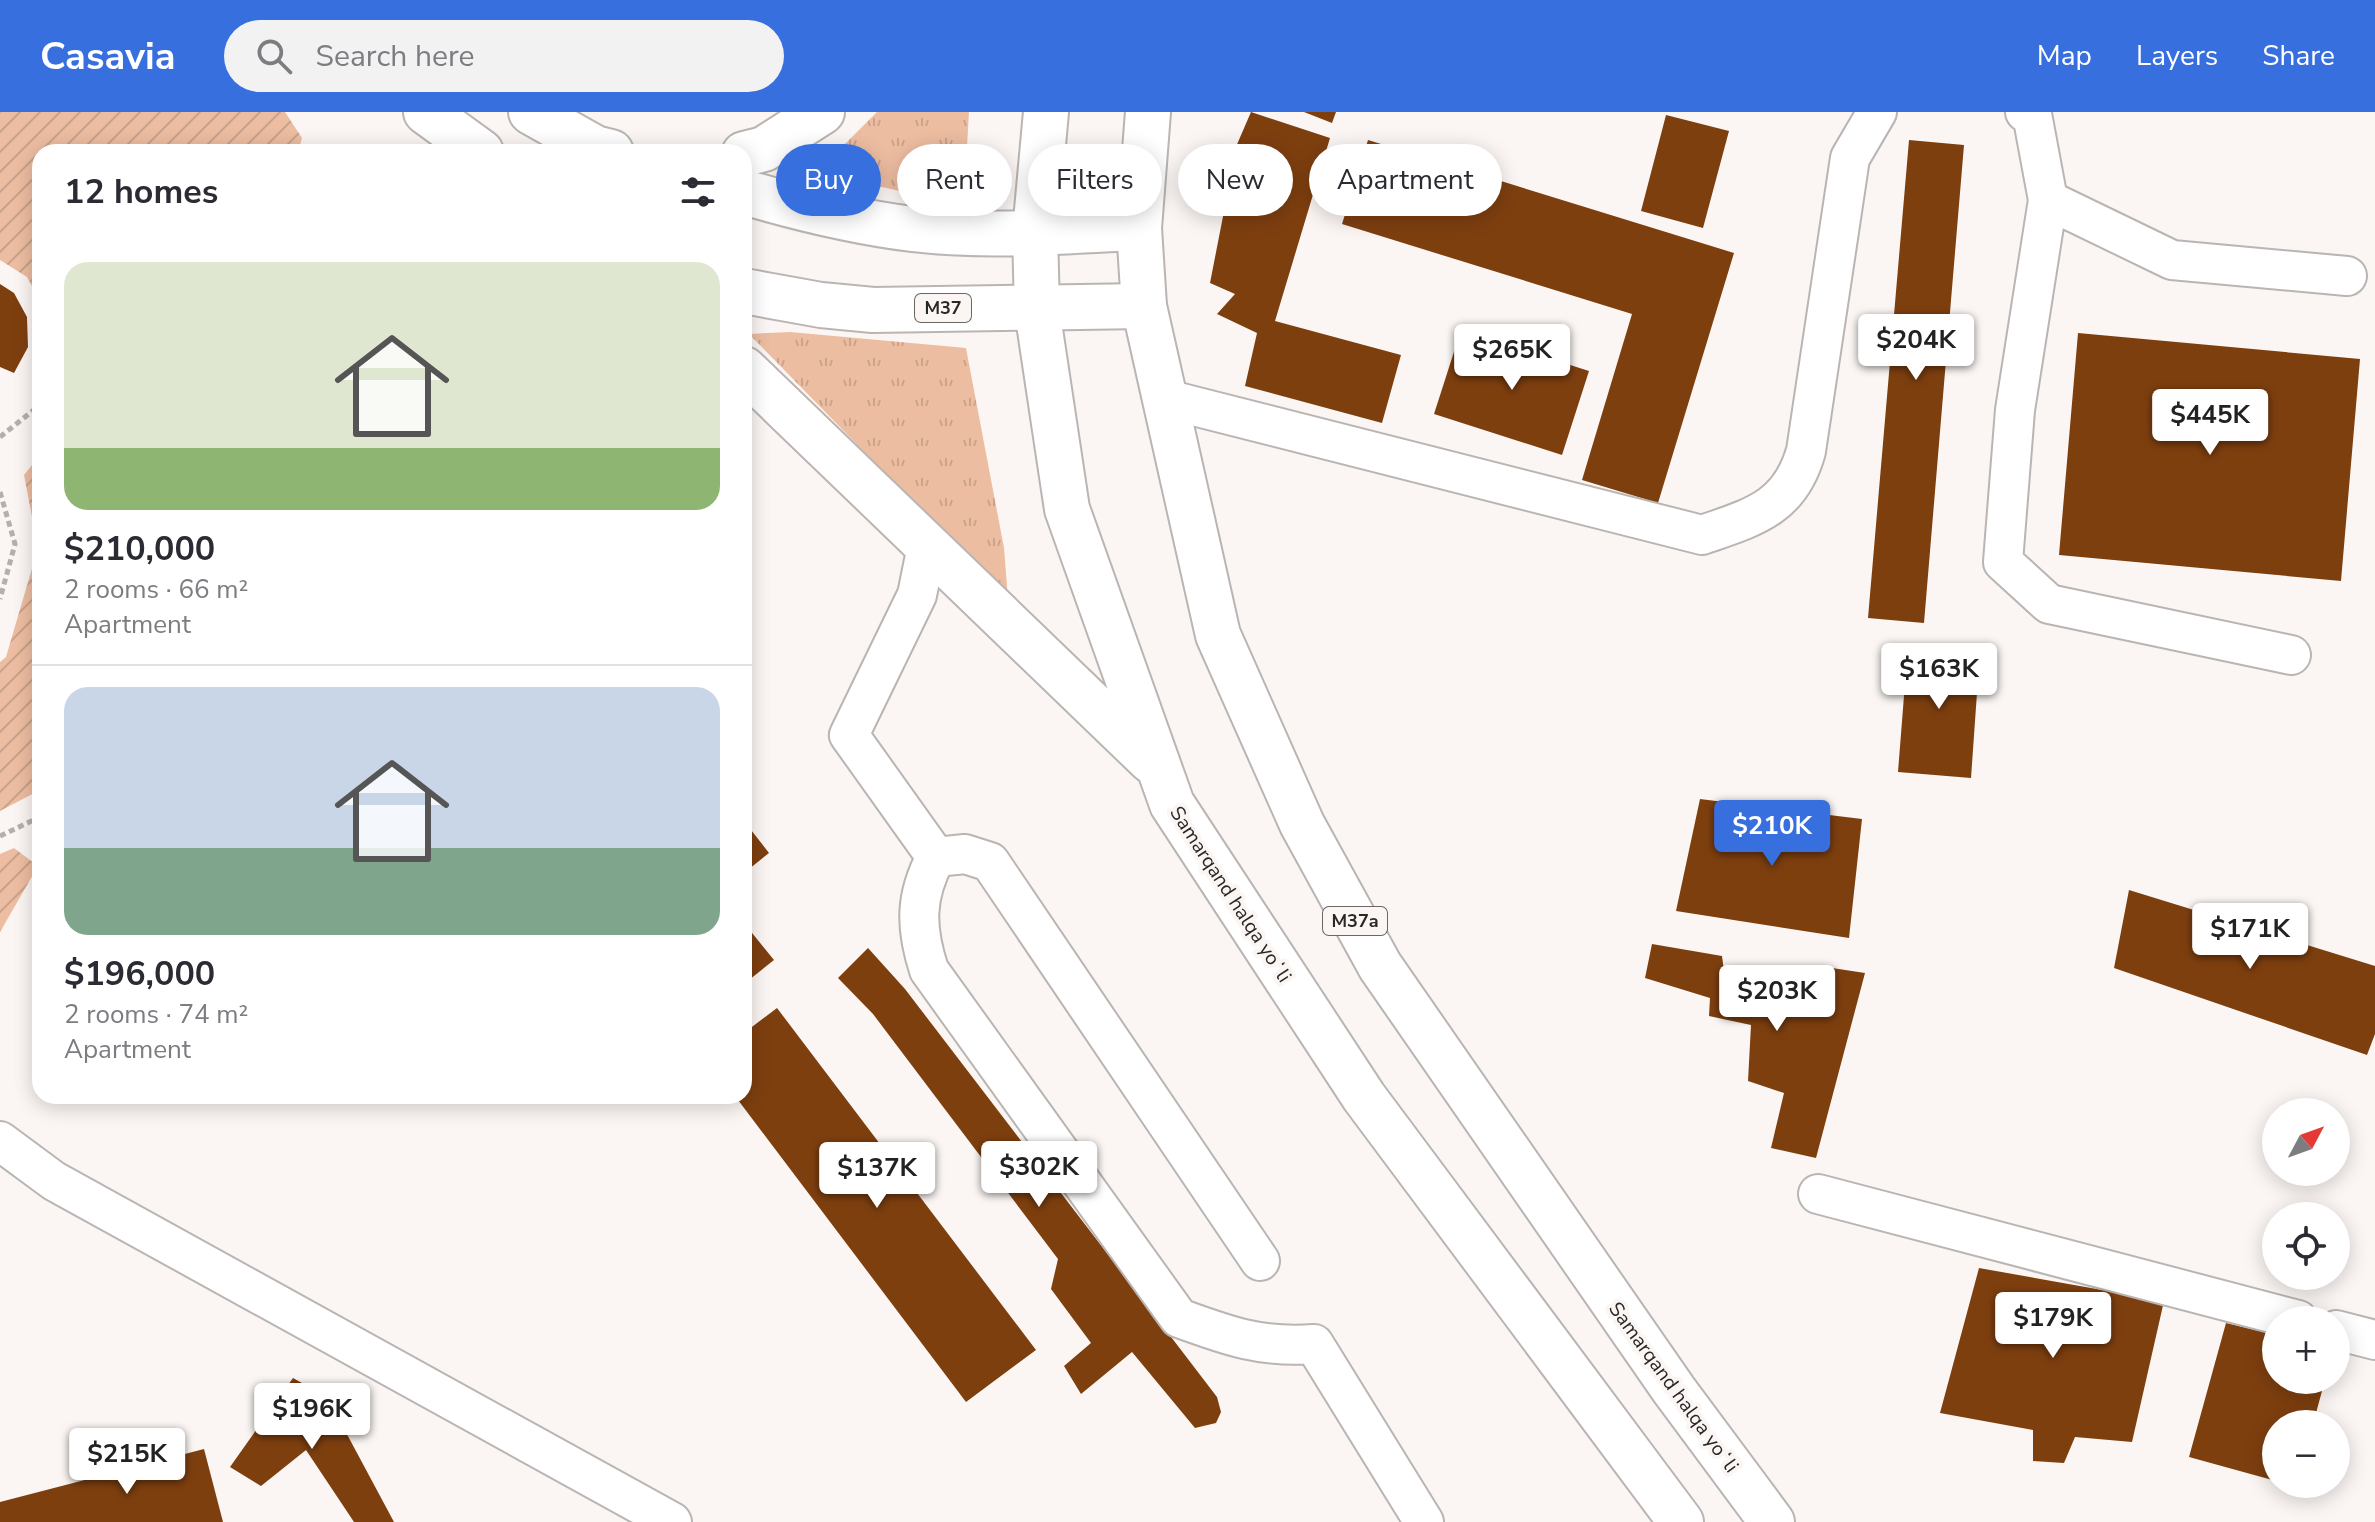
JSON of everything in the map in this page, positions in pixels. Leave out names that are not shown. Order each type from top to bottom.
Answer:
[{"type":"main road","points":[[426,112],[470,144]]},
{"type":"main road","points":[[531,112],[588,144]]},
{"type":"main road","points":[[752,152],[764,149],[822,112]]},
{"type":"main road","name":"Samarqand halqa yoʻli","points":[[1046,112],[1035,232],[1037,310],[1067,509],[1172,804],[1364,1097],[1681,1522]]},
{"type":"main road","name":"Samarqand halqa yoʻli","points":[[1148,112],[1139,228],[1144,306],[1218,635],[1302,824],[1380,966],[1674,1390],[1772,1522]]},
{"type":"main road","points":[[752,194],[913,229],[1035,232],[1139,228]]},
{"type":"main road","name":"M37","points":[[752,292],[821,305],[873,310],[1037,310],[1144,306]]},
{"type":"main road","points":[[752,377],[1157,767]]},
{"type":"street","points":[[1166,399],[1702,535],[1760,516],[1798,478],[1850,158],[1877,112]]},
{"type":"street","points":[[2025,112],[2032,114],[2048,200],[2015,410],[2003,562],[2049,604],[2291,655]]},
{"type":"street","points":[[2048,200],[2172,260],[2347,276]]},
{"type":"street","points":[[927,546],[917,595],[849,735],[936,857]]},
{"type":"street","points":[[936,857],[965,854],[990,862],[1260,1261]]},
{"type":"street","points":[[936,857],[921,883],[920,942],[929,970],[1179,1318],[1238,1340],[1276,1347],[1314,1344],[1424,1522]]},
{"type":"street","points":[[0,1141],[54,1181],[672,1522]]},
{"type":"street","points":[[1818,1194],[2262,1311]]},
{"type":"street","points":[[2350,1334],[2375,1340]]},
{"type":"path","points":[[0,437],[32,411]]},
{"type":"path","points":[[0,492],[15,544],[0,599]]},
{"type":"path","points":[[0,836],[32,821]]},
{"type":"green space","points":[[0,112],[285,112],[302,138],[300,144],[32,144],[32,286],[27,277],[0,260]]},
{"type":"green space","points":[[877,112],[969,112],[967,144],[897,144],[897,190],[881,187],[881,144],[845,144]]},
{"type":"green space","points":[[790,332],[966,348],[1004,548],[1008,599],[752,337],[752,334]]},
{"type":"green space","points":[[32,465],[32,517],[24,475]]},
{"type":"green space","points":[[32,568],[32,794],[0,811],[0,662],[6,657]]},
{"type":"green space","points":[[14,848],[32,862],[32,876],[0,932],[0,854]]},
{"type":"building","points":[[1251,112],[1330,138],[1328,144],[1309,144],[1309,208],[1275,321],[1401,355],[1382,423],[1245,386],[1257,333],[1217,314],[1235,294],[1210,283],[1223,216],[1293,216],[1293,144],[1237,144]]},
{"type":"building","points":[[1304,112],[1336,112],[1332,123]]},
{"type":"building","points":[[1666,115],[1729,131],[1703,228],[1641,211]]},
{"type":"building","points":[[1909,140],[1964,145],[1924,623],[1868,618]]},
{"type":"building","points":[[1502,181],[1734,253],[1658,503],[1582,480],[1632,314],[1342,224],[1344,216],[1502,216]]},
{"type":"building","points":[[0,284],[14,293],[27,317],[28,347],[14,373],[0,367]]},
{"type":"building","points":[[1461,330],[1589,371],[1562,455],[1434,414]]},
{"type":"building","points":[[2078,333],[2360,359],[2341,581],[2059,555]]},
{"type":"building","points":[[1908,645],[1980,650],[1971,778],[1898,772]]},
{"type":"building","points":[[1700,799],[1862,819],[1849,938],[1676,911]]},
{"type":"building","points":[[752,831],[769,853],[752,867]]},
{"type":"building","points":[[2129,890],[2375,966],[2375,1034],[2367,1055],[2114,968]]},
{"type":"building","points":[[752,933],[774,960],[752,978]]},
{"type":"building","points":[[1652,944],[1722,956],[1724,971],[1812,989],[1819,966],[1865,973],[1816,1158],[1771,1148],[1784,1093],[1748,1081],[1751,1025],[1709,1016],[1710,998],[1645,978]]},
{"type":"building","points":[[868,948],[905,989],[1217,1397],[1221,1412],[1216,1423],[1195,1428],[1132,1352],[1081,1394],[1064,1366],[1091,1343],[1051,1289],[1058,1259],[873,1014],[838,978]]},
{"type":"building","points":[[777,1008],[1036,1350],[966,1402],[741,1104],[752,1104],[752,1027]]},
{"type":"building","points":[[1979,1268],[2164,1301],[2132,1442],[2075,1437],[2064,1463],[2033,1461],[2033,1430],[1940,1413]]},
{"type":"building","points":[[2226,1323],[2262,1332],[2262,1394],[2321,1394],[2317,1410],[2262,1410],[2262,1477],[2189,1457]]},
{"type":"building","points":[[293,1378],[327,1397],[394,1522],[354,1522],[306,1450],[261,1486],[230,1467]]},
{"type":"building","points":[[204,1449],[223,1522],[0,1522],[0,1502]]}]
